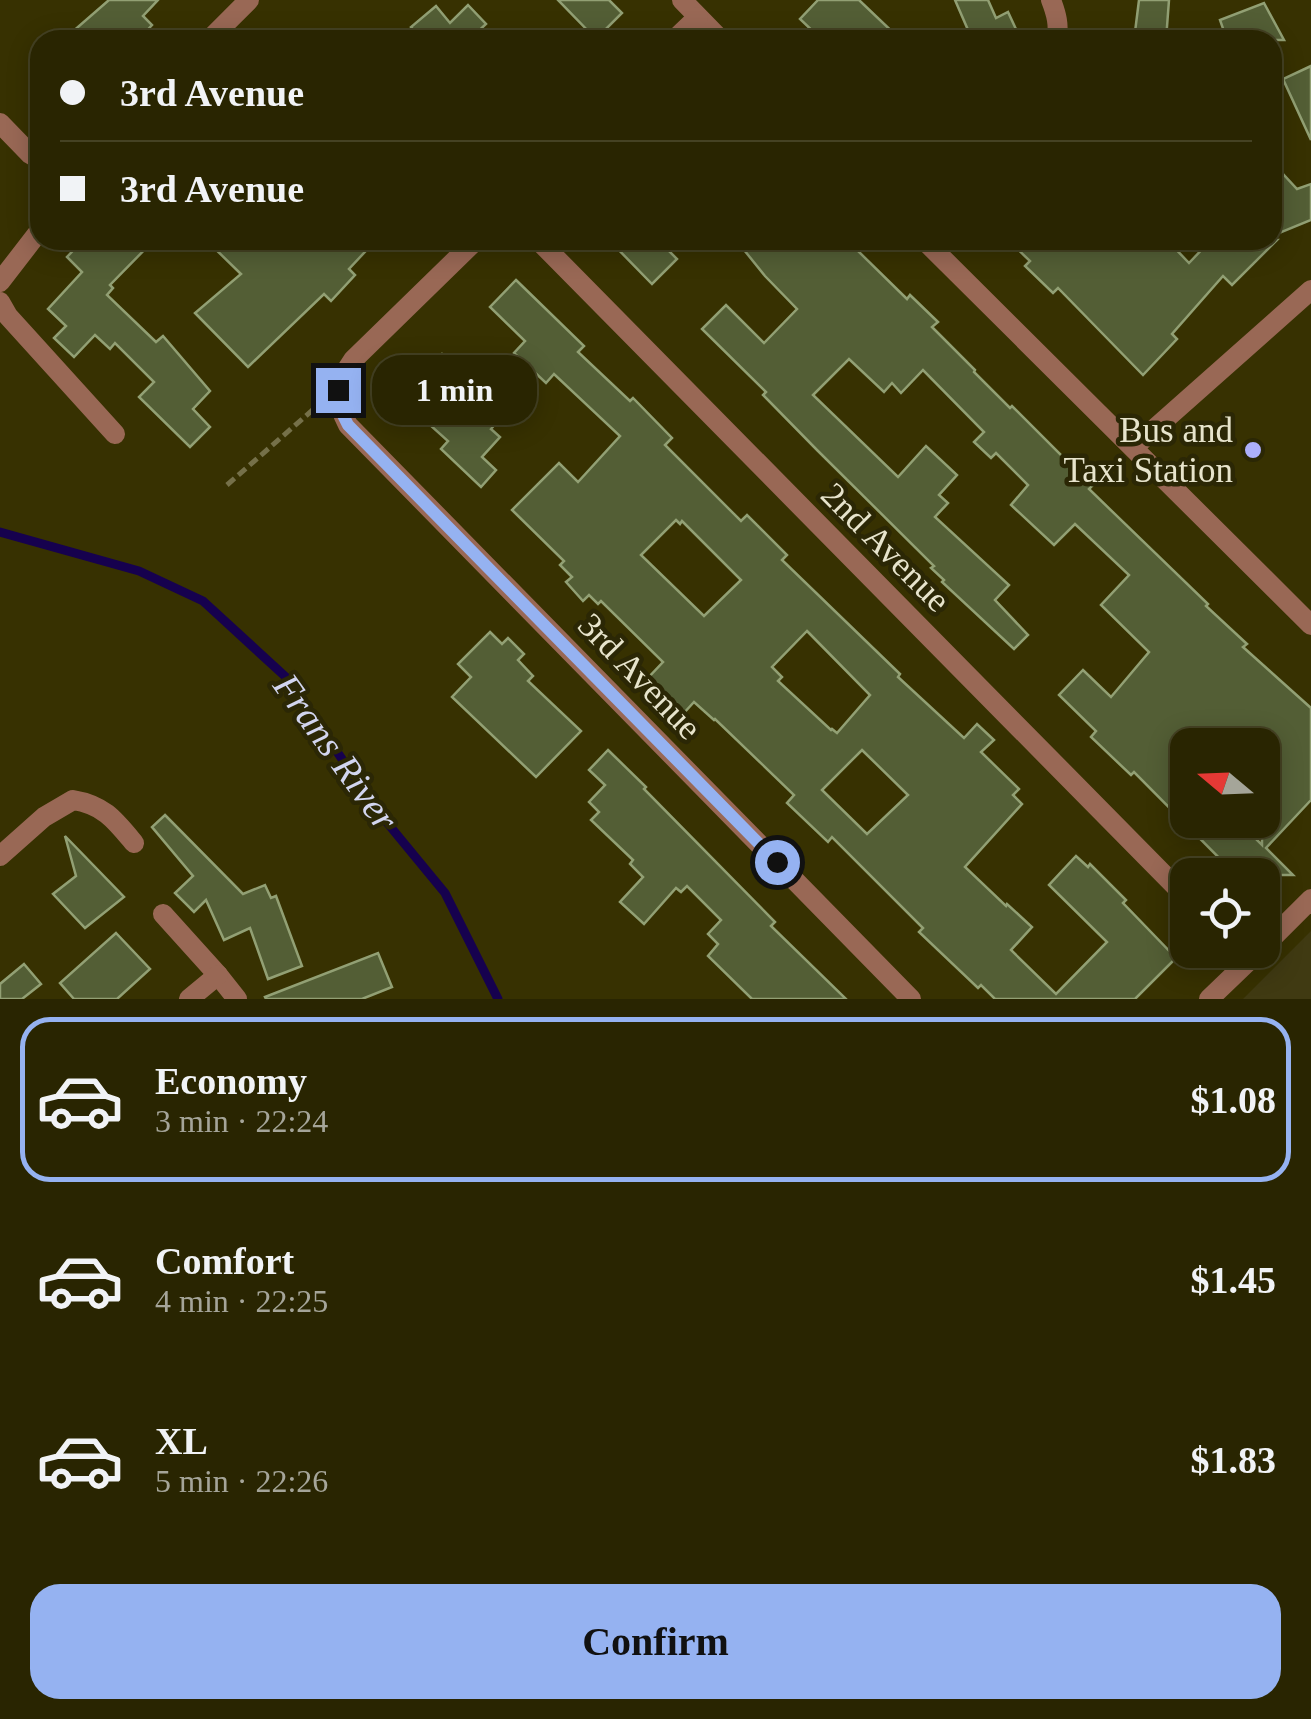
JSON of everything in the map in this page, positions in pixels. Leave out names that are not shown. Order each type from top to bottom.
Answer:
[{"type":"street","points":[[219,30],[249,0]]},
{"type":"street","points":[[682,0],[712,30]]},
{"type":"street","points":[[1051,0],[1058,30]]},
{"type":"street","points":[[684,30],[698,16]]},
{"type":"street","points":[[0,124],[30,154]]},
{"type":"street","points":[[0,282],[30,243]]},
{"type":"street","points":[[338,390],[353,360],[466,250]]},
{"type":"street","name":"2nd Avenue","points":[[548,250],[1170,881]]},
{"type":"street","points":[[934,250],[1311,624]]},
{"type":"street","points":[[1134,448],[1311,290]]},
{"type":"street","points":[[0,302],[8,316],[115,434]]},
{"type":"street","name":"3rd Avenue","points":[[338,390],[340,409],[348,425],[911,999]]},
{"type":"street","points":[[0,856],[72,800],[92,803],[113,818],[134,843]]},
{"type":"street","points":[[1280,927],[1311,899]]},
{"type":"street","points":[[162,914],[237,999]]},
{"type":"street","points":[[1209,999],[1237,968]]},
{"type":"street","points":[[189,999],[218,974]]},
{"type":"path","points":[[227,485],[338,390]]},
{"type":"shaded area","points":[[1311,931],[1311,999],[1243,999],[1274,968],[1280,968],[1280,962]]},
{"type":"building","points":[[109,0],[158,0],[143,16],[152,25],[147,30],[74,30]]},
{"type":"building","points":[[558,0],[609,0],[622,13],[605,30],[587,30]]},
{"type":"building","points":[[818,0],[859,0],[890,30],[812,30],[800,19]]},
{"type":"building","points":[[955,0],[988,0],[996,18],[1008,12],[1016,30],[968,30]]},
{"type":"building","points":[[1139,0],[1169,0],[1167,30],[1135,30]]},
{"type":"building","points":[[1264,3],[1279,30],[1224,30],[1220,20]]},
{"type":"building","points":[[468,5],[486,24],[480,30],[411,27],[436,6],[450,23]]},
{"type":"building","points":[[1311,66],[1311,140],[1283,79]]},
{"type":"building","points":[[1282,173],[1297,189],[1311,184],[1311,220],[1282,232]]},
{"type":"building","points":[[74,250],[144,250],[110,285],[113,288],[107,295],[156,342],[163,336],[210,391],[193,409],[210,427],[190,447],[139,397],[154,382],[115,343],[110,349],[95,335],[74,357],[54,338],[66,326],[48,309],[82,272],[67,257]]},
{"type":"building","points":[[216,250],[367,250],[349,269],[355,275],[331,301],[324,294],[248,367],[195,313],[241,274]]},
{"type":"building","points":[[619,250],[668,250],[677,259],[652,284]]},
{"type":"building","points":[[744,250],[859,250],[907,299],[910,295],[938,322],[932,327],[974,372],[1208,604],[1247,644],[1243,647],[1311,708],[1311,800],[1280,833],[1280,728],[1170,728],[1170,808],[1091,737],[1096,731],[1059,695],[1083,670],[1111,697],[1149,652],[1101,605],[1129,575],[1075,524],[1054,545],[1011,505],[1028,485],[996,453],[991,458],[974,442],[984,432],[923,370],[901,393],[892,383],[884,392],[849,359],[813,395],[898,477],[926,446],[957,475],[939,495],[948,503],[935,517],[1009,585],[995,600],[1028,635],[1014,649],[942,582],[931,568],[934,566],[702,329],[726,305],[764,343],[797,309]]},
{"type":"building","points":[[1018,250],[1177,250],[1189,263],[1201,250],[1267,250],[1232,285],[1223,276],[1172,334],[1177,339],[1143,375],[1058,288],[1053,293],[1025,266],[1030,261]]},
{"type":"building","points":[[516,280],[584,346],[578,352],[630,401],[633,398],[672,438],[665,445],[741,521],[747,515],[787,555],[782,560],[900,674],[898,677],[964,738],[977,724],[994,740],[981,752],[1019,789],[1013,795],[1022,804],[965,867],[1032,927],[1011,950],[1056,994],[1107,942],[1049,885],[1076,856],[1088,867],[1090,864],[1170,952],[1170,964],[1135,999],[995,999],[981,985],[978,988],[919,932],[923,928],[832,837],[828,842],[787,803],[794,795],[715,719],[694,702],[683,714],[647,679],[663,662],[601,601],[598,604],[589,595],[583,601],[566,582],[572,577],[560,565],[564,561],[512,510],[559,463],[578,482],[620,436],[554,374],[546,383],[514,353],[525,341],[490,307]],"holes":[[[676,520],[680,524],[682,521],[741,580],[704,616],[641,555]],[[807,631],[870,695],[837,733],[778,681],[782,677],[772,667]],[[862,750],[908,795],[867,834],[822,790]]]},
{"type":"building","points":[[442,354],[495,401],[485,412],[496,423],[491,429],[500,437],[482,457],[496,470],[481,487],[441,449],[448,441],[401,399]]},
{"type":"building","points":[[490,632],[502,644],[508,638],[524,654],[518,660],[533,676],[528,681],[581,731],[536,777],[452,697],[471,677],[458,664]]},
{"type":"building","points":[[608,750],[775,922],[771,926],[846,999],[752,999],[708,956],[718,944],[708,934],[721,920],[687,886],[681,892],[676,888],[644,924],[620,902],[643,877],[630,864],[633,860],[591,820],[599,812],[589,802],[605,785],[589,770]]},
{"type":"building","points":[[165,815],[243,894],[265,885],[271,898],[276,896],[302,966],[268,979],[250,928],[224,940],[206,900],[194,912],[175,893],[193,876],[152,827]]},
{"type":"building","points":[[65,836],[124,897],[85,928],[53,894],[76,876]]},
{"type":"building","points":[[1199,838],[1255,838],[1262,845],[1262,838],[1275,838],[1266,848],[1276,858],[1219,858]]},
{"type":"building","points":[[1280,862],[1293,875],[1280,875]]},
{"type":"building","points":[[116,933],[150,969],[117,999],[74,999],[60,983]]},
{"type":"building","points":[[378,953],[392,987],[362,999],[265,997]]},
{"type":"building","points":[[24,964],[41,984],[22,999],[0,999],[0,984]]},
{"type":"waterway","name":"Frans River","points":[[0,532],[139,571],[203,601],[288,679],[375,808],[445,893],[498,999]]},
{"type":"place","name":"Bus and Taxi Station","points":[[1253,450]]},
{"type":"route","points":[[338,390],[340,409],[348,425],[777,862]]}]
